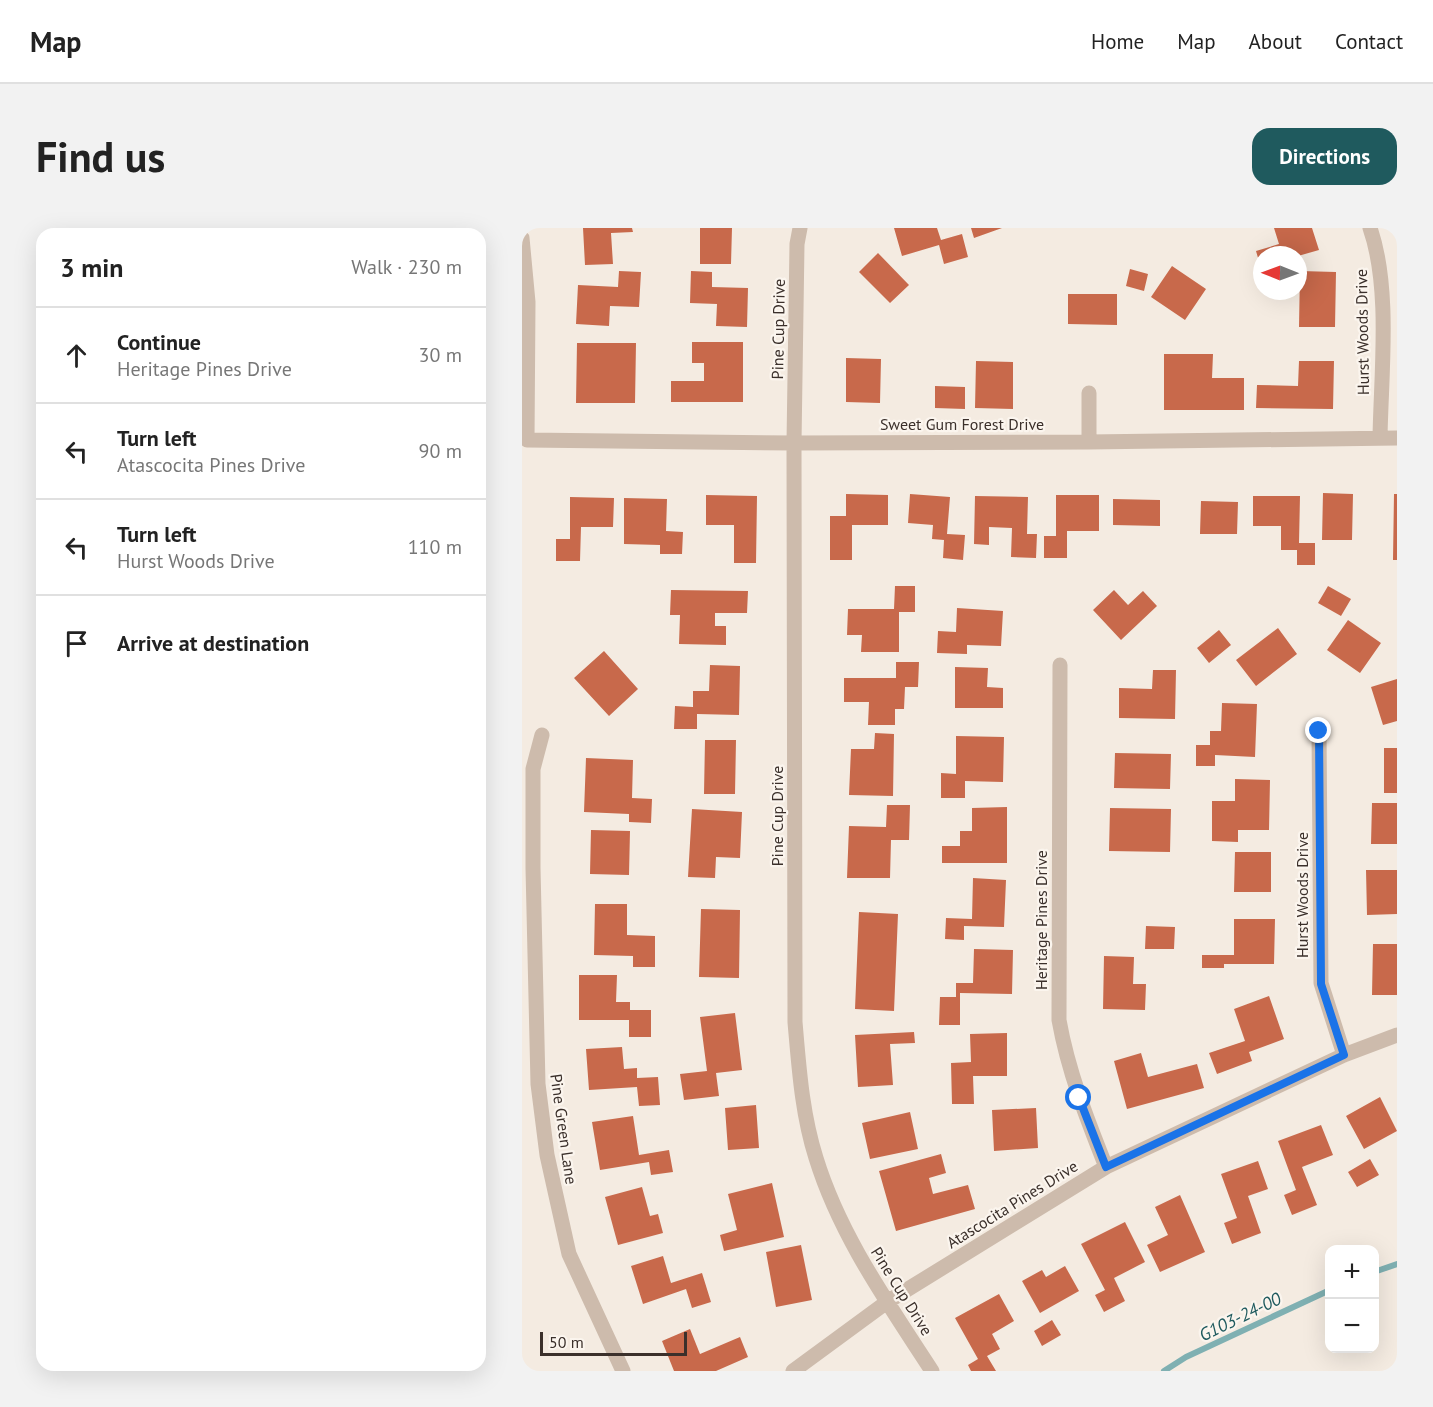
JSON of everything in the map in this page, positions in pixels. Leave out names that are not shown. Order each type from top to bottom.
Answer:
[{"type":"street","name":"Pine Cup Drive","points":[[801,228],[797,244],[794,443],[795,1010],[805,1115],[816,1158],[853,1247],[932,1371]]},
{"type":"street","name":"Hurst Woods Drive","points":[[1370,228],[1379,262],[1382,308],[1380,438]]},
{"type":"street","name":"Sweet Gum Forest Drive","points":[[522,238],[528,302],[527,440],[794,443],[1397,438]]},
{"type":"street","points":[[1089,393],[1089,442]]},
{"type":"street","name":"Heritage Pines Drive","points":[[1060,664],[1059,1020],[1064,1048],[1079,1098],[1106,1167]]},
{"type":"street","name":"Hurst Woods Drive","points":[[1319,731],[1321,984],[1344,1055]]},
{"type":"street","name":"Pine Green Lane","points":[[542,735],[533,769],[538,1084],[546,1144],[569,1254],[623,1371]]},
{"type":"street","name":"Atascocita Pines Drive","points":[[793,1371],[887,1302],[1106,1167],[1344,1055],[1397,1035]]},
{"type":"building","points":[[583,228],[632,228],[633,232],[611,233],[613,264],[585,265]]},
{"type":"building","points":[[700,228],[732,228],[731,264],[700,264]]},
{"type":"building","points":[[894,228],[937,228],[941,240],[962,234],[968,257],[944,264],[939,245],[902,256]]},
{"type":"building","points":[[971,228],[1002,228],[974,238]]},
{"type":"building","points":[[1274,228],[1312,228],[1319,250],[1307,253],[1307,246],[1272,246],[1279,244]]},
{"type":"building","points":[[878,253],[909,285],[890,303],[859,272]]},
{"type":"building","points":[[1172,266],[1206,289],[1185,320],[1151,297]]},
{"type":"building","points":[[1130,269],[1148,274],[1144,291],[1126,286]]},
{"type":"building","points":[[619,271],[641,272],[639,307],[610,306],[609,326],[576,324],[578,285],[618,287]]},
{"type":"building","points":[[691,271],[712,272],[712,287],[748,288],[747,327],[716,326],[717,304],[690,303]]},
{"type":"building","points":[[1307,271],[1336,272],[1335,327],[1299,327],[1299,300],[1307,300]]},
{"type":"building","points":[[1068,294],[1117,294],[1117,325],[1068,324]]},
{"type":"building","points":[[692,342],[743,342],[743,402],[671,402],[671,381],[704,381],[704,363],[692,363]]},
{"type":"building","points":[[577,343],[636,343],[635,403],[576,403]]},
{"type":"building","points":[[1164,354],[1213,354],[1212,378],[1244,378],[1244,410],[1164,410]]},
{"type":"building","points":[[846,358],[881,359],[880,403],[846,402]]},
{"type":"building","points":[[976,361],[1013,362],[1013,409],[975,408]]},
{"type":"building","points":[[1299,361],[1334,361],[1333,409],[1256,408],[1257,385],[1298,386]]},
{"type":"building","points":[[935,386],[965,387],[965,409],[935,408]]},
{"type":"building","points":[[1323,493],[1353,494],[1352,540],[1322,540]]},
{"type":"building","points":[[846,494],[888,495],[888,525],[852,525],[852,560],[830,560],[830,516],[846,516]]},
{"type":"building","points":[[910,494],[950,497],[947,534],[965,535],[963,560],[943,558],[944,540],[932,539],[933,525],[908,523]]},
{"type":"building","points":[[1394,494],[1397,494],[1397,560],[1393,560]]},
{"type":"building","points":[[706,495],[757,496],[756,563],[734,563],[734,525],[706,525]]},
{"type":"building","points":[[1056,495],[1099,495],[1099,531],[1067,531],[1067,558],[1044,558],[1044,536],[1056,536]]},
{"type":"building","points":[[975,496],[1028,497],[1027,534],[1037,534],[1036,558],[1011,557],[1012,528],[989,527],[989,545],[974,544]]},
{"type":"building","points":[[1253,496],[1300,496],[1299,543],[1315,543],[1315,565],[1297,565],[1297,550],[1281,550],[1281,526],[1253,526]]},
{"type":"building","points":[[570,497],[614,498],[613,527],[581,527],[580,561],[556,561],[556,539],[570,539]]},
{"type":"building","points":[[624,498],[667,499],[666,531],[683,532],[682,554],[660,554],[660,545],[624,544]]},
{"type":"building","points":[[1113,499],[1160,500],[1160,526],[1113,525]]},
{"type":"building","points":[[1201,501],[1238,502],[1237,534],[1200,534]]},
{"type":"building","points":[[895,586],[915,586],[915,612],[899,612],[899,652],[861,652],[862,635],[847,635],[848,609],[894,609]]},
{"type":"building","points":[[1328,586],[1351,599],[1341,616],[1318,603]]},
{"type":"building","points":[[671,590],[748,591],[747,613],[715,613],[715,626],[726,626],[726,645],[679,644],[680,615],[670,615]]},
{"type":"building","points":[[1114,590],[1128,605],[1143,591],[1157,606],[1121,640],[1093,610]]},
{"type":"building","points":[[957,608],[1003,611],[1001,646],[967,645],[967,654],[937,653],[938,631],[956,632]]},
{"type":"building","points":[[1348,620],[1381,643],[1360,673],[1327,650]]},
{"type":"building","points":[[1278,628],[1297,654],[1256,686],[1236,660]]},
{"type":"building","points":[[1219,630],[1231,645],[1209,663],[1197,648]]},
{"type":"building","points":[[604,651],[638,689],[609,716],[574,678]]},
{"type":"building","points":[[896,662],[919,662],[918,687],[905,687],[904,709],[895,709],[895,725],[868,725],[869,702],[844,702],[844,678],[896,678]]},
{"type":"building","points":[[710,665],[740,666],[739,715],[697,714],[697,729],[674,729],[675,706],[693,707],[693,691],[709,691]]},
{"type":"building","points":[[955,667],[988,668],[987,687],[1003,688],[1003,708],[955,708]]},
{"type":"building","points":[[1153,670],[1176,670],[1175,719],[1119,718],[1119,688],[1152,689]]},
{"type":"building","points":[[1397,679],[1397,721],[1383,725],[1371,687]]},
{"type":"building","points":[[1222,703],[1257,704],[1255,757],[1215,755],[1215,766],[1196,766],[1196,745],[1210,745],[1210,731],[1221,731]]},
{"type":"building","points":[[875,733],[894,734],[893,796],[849,795],[851,749],[874,749]]},
{"type":"building","points":[[956,736],[1004,737],[1003,782],[965,781],[965,798],[941,798],[941,773],[956,774]]},
{"type":"building","points":[[705,740],[736,740],[735,794],[704,794]]},
{"type":"building","points":[[1384,748],[1397,748],[1397,793],[1384,793]]},
{"type":"building","points":[[1115,753],[1171,754],[1170,789],[1114,788]]},
{"type":"building","points":[[586,758],[633,760],[632,798],[652,799],[651,823],[629,822],[629,814],[584,812]]},
{"type":"building","points":[[1235,779],[1270,780],[1269,830],[1238,830],[1238,842],[1212,841],[1212,801],[1235,801]]},
{"type":"building","points":[[1372,803],[1397,803],[1397,844],[1371,844]]},
{"type":"building","points":[[887,805],[910,805],[909,840],[891,840],[890,878],[847,878],[849,826],[886,827]]},
{"type":"building","points":[[1007,807],[1007,863],[942,863],[942,846],[960,846],[960,831],[972,831],[972,808]]},
{"type":"building","points":[[1110,808],[1171,809],[1170,852],[1109,851]]},
{"type":"building","points":[[692,809],[742,812],[740,858],[716,857],[715,878],[688,877]]},
{"type":"building","points":[[591,830],[630,831],[629,875],[590,874]]},
{"type":"building","points":[[1235,852],[1271,852],[1271,892],[1234,892]]},
{"type":"building","points":[[1366,870],[1397,870],[1397,914],[1367,915]]},
{"type":"building","points":[[973,878],[1006,880],[1004,927],[964,926],[964,940],[945,939],[946,918],[972,919]]},
{"type":"building","points":[[595,904],[627,904],[627,935],[655,936],[655,967],[633,967],[633,956],[594,955]]},
{"type":"building","points":[[701,909],[740,910],[739,978],[699,977]]},
{"type":"building","points":[[859,912],[898,914],[894,1011],[855,1009]]},
{"type":"building","points":[[1234,919],[1275,919],[1274,964],[1224,964],[1224,968],[1202,968],[1202,955],[1234,955]]},
{"type":"building","points":[[1146,926],[1175,927],[1174,949],[1145,949]]},
{"type":"building","points":[[1373,944],[1397,944],[1397,995],[1372,995]]},
{"type":"building","points":[[974,949],[1013,950],[1012,994],[960,993],[960,1025],[939,1025],[940,997],[956,997],[956,983],[973,983]]},
{"type":"building","points":[[1104,956],[1134,957],[1133,984],[1146,984],[1145,1010],[1103,1009]]},
{"type":"building","points":[[579,975],[617,975],[616,1002],[630,1002],[630,1010],[651,1010],[651,1037],[629,1037],[629,1020],[579,1020]]},
{"type":"building","points":[[1269,996],[1284,1039],[1249,1052],[1252,1061],[1217,1074],[1209,1053],[1245,1041],[1234,1009]]},
{"type":"building","points":[[735,1013],[742,1070],[716,1073],[719,1096],[684,1100],[680,1074],[707,1071],[700,1017]]},
{"type":"building","points":[[914,1032],[915,1043],[890,1044],[893,1085],[858,1087],[855,1035]]},
{"type":"building","points":[[1007,1033],[1007,1076],[973,1076],[974,1104],[952,1104],[951,1063],[971,1062],[970,1034]]},
{"type":"building","points":[[622,1047],[624,1069],[637,1068],[637,1078],[658,1077],[660,1105],[639,1106],[637,1087],[589,1090],[586,1049]]},
{"type":"building","points":[[1141,1053],[1148,1077],[1197,1064],[1204,1088],[1127,1109],[1114,1061]]},
{"type":"building","points":[[1380,1097],[1397,1131],[1364,1149],[1346,1116]]},
{"type":"building","points":[[756,1105],[759,1148],[728,1150],[725,1108]]},
{"type":"building","points":[[1036,1108],[1038,1148],[994,1151],[992,1110]]},
{"type":"building","points":[[910,1112],[918,1149],[870,1159],[862,1123]]},
{"type":"building","points":[[633,1116],[639,1155],[669,1150],[673,1172],[651,1175],[649,1162],[600,1170],[592,1122]]},
{"type":"building","points":[[1321,1125],[1333,1155],[1302,1167],[1317,1205],[1292,1215],[1284,1195],[1296,1190],[1278,1141]]},
{"type":"building","points":[[941,1154],[946,1173],[929,1178],[933,1194],[968,1185],[975,1209],[896,1231],[879,1171]]},
{"type":"building","points":[[1370,1159],[1379,1175],[1357,1187],[1348,1172]]},
{"type":"building","points":[[1258,1161],[1268,1189],[1248,1196],[1261,1233],[1232,1244],[1224,1223],[1237,1218],[1221,1174]]},
{"type":"building","points":[[772,1183],[784,1237],[724,1251],[720,1235],[737,1230],[728,1194]]},
{"type":"building","points":[[642,1187],[650,1216],[658,1214],[663,1233],[618,1245],[605,1197]]},
{"type":"building","points":[[1180,1195],[1205,1252],[1160,1272],[1147,1245],[1168,1235],[1155,1207]]},
{"type":"building","points":[[1125,1222],[1145,1262],[1114,1278],[1125,1301],[1104,1312],[1095,1295],[1105,1290],[1081,1244]]},
{"type":"building","points":[[801,1245],[812,1300],[776,1307],[766,1252]]},
{"type":"building","points":[[663,1256],[671,1283],[702,1273],[711,1302],[692,1308],[686,1289],[643,1304],[631,1266]]},
{"type":"building","points":[[1065,1266],[1079,1291],[1040,1313],[1022,1281],[1042,1270],[1046,1277]]},
{"type":"building","points":[[999,1294],[1014,1321],[992,1334],[1000,1349],[987,1356],[996,1371],[971,1371],[968,1365],[978,1359],[955,1318]]},
{"type":"building","points":[[1052,1320],[1061,1335],[1042,1346],[1034,1331]]},
{"type":"building","points":[[690,1329],[700,1354],[740,1337],[748,1357],[716,1371],[674,1371],[662,1341]]},
{"type":"waterway","name":"G103-24-00","points":[[1379,1270],[1397,1264]]},
{"type":"waterway","name":"G103-24-00","points":[[1164,1371],[1186,1357],[1325,1292]]},
{"type":"route","points":[[1079,1098],[1106,1167],[1344,1055],[1321,984],[1319,731]]}]
